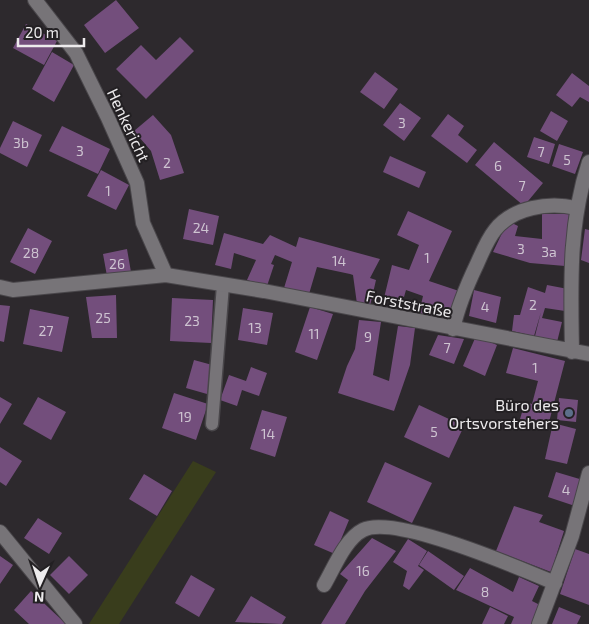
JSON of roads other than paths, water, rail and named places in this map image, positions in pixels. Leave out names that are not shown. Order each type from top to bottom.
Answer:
[{"type":"street","name":"Henkericht","points":[[36,0],[76,53],[108,118],[137,183],[143,222],[166,276]]},
{"type":"street","points":[[572,352],[571,274],[576,208],[589,162]]},
{"type":"street","points":[[453,329],[470,279],[489,239],[503,222],[532,209],[555,205],[576,208]]},
{"type":"street","name":"Forststraße","points":[[0,288],[13,290],[166,276],[224,285],[589,354]]},
{"type":"street","points":[[539,624],[578,516],[589,473]]},
{"type":"street","points":[[324,585],[353,538],[370,527],[380,527],[423,536],[491,555],[555,583]]},
{"type":"street","points":[[0,532],[75,624]]},
{"type":"lane","points":[[212,424],[224,285]]},
{"type":"place","name":"Büro des Ortsvorstehers","points":[[569,413]]}]
